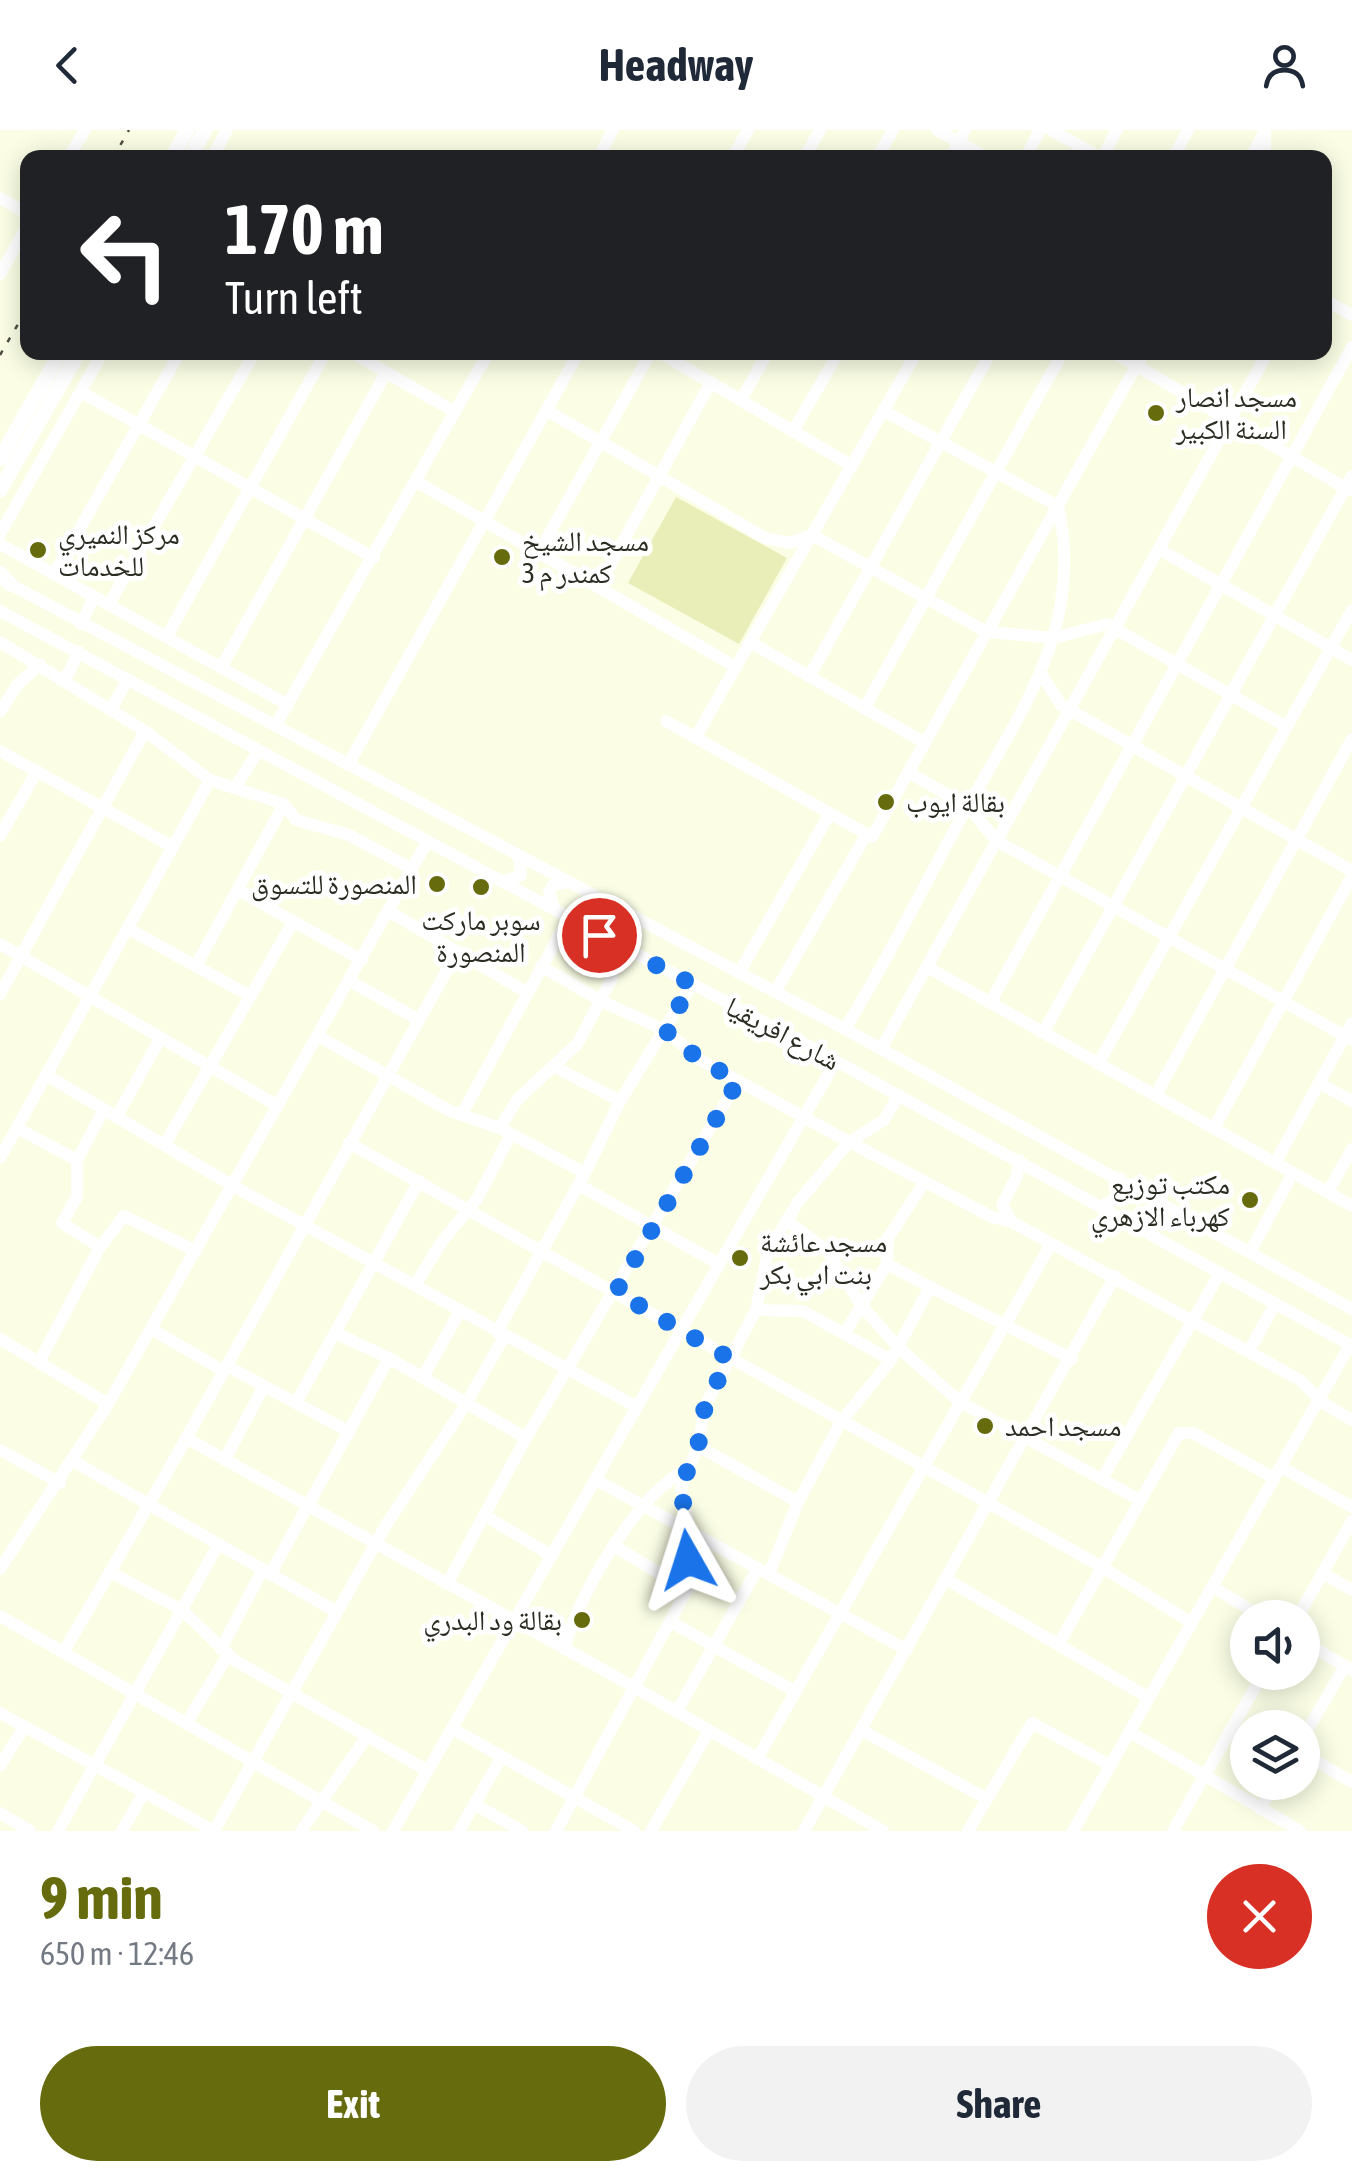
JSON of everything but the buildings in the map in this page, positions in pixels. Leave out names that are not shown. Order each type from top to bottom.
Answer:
[{"type":"main road","points":[[0,459],[56,360]]},
{"type":"main road","points":[[0,490],[73,360]]},
{"type":"street","points":[[937,130],[962,136]]},
{"type":"street","points":[[1051,130],[1087,150]]},
{"type":"street","points":[[0,274],[20,238]]},
{"type":"street","points":[[990,1002],[1352,347]]},
{"type":"street","points":[[0,534],[99,360]]},
{"type":"street","points":[[54,574],[176,360]]},
{"type":"street","points":[[109,604],[250,360]]},
{"type":"street","points":[[167,636],[321,360]]},
{"type":"street","points":[[364,360],[455,412]]},
{"type":"street","points":[[275,726],[484,360]]},
{"type":"street","points":[[348,765],[574,360]]},
{"type":"street","points":[[539,552],[647,360]]},
{"type":"street","points":[[673,360],[852,466]]},
{"type":"street","points":[[685,367],[689,360]]},
{"type":"street","points":[[742,400],[764,360]]},
{"type":"street","points":[[793,431],[834,360]]},
{"type":"street","points":[[695,738],[913,360]]},
{"type":"street","points":[[809,677],[987,360]]},
{"type":"street","points":[[864,709],[1059,360]]},
{"type":"street","points":[[1043,1032],[1350,485],[1291,458],[1127,360]]},
{"type":"street","points":[[666,721],[864,836],[872,837],[1139,360]]},
{"type":"street","points":[[881,1049],[1264,360]]},
{"type":"street","points":[[221,668],[386,373]]},
{"type":"street","points":[[598,587],[711,382]]},
{"type":"street","points":[[81,392],[374,558]]},
{"type":"street","points":[[546,410],[764,538],[790,543],[812,535],[987,632],[1054,638],[1107,624],[1287,726]]},
{"type":"street","points":[[884,411],[1058,506]]},
{"type":"street","points":[[416,482],[736,666]]},
{"type":"street","points":[[845,1030],[1041,674],[1054,638],[1068,567],[1058,506]]},
{"type":"street","points":[[0,544],[288,705]]},
{"type":"street","points":[[1159,549],[1352,660]]},
{"type":"street","name":"شارع افريقيا","points":[[3,579],[80,624],[1120,1178],[1352,1309]]},
{"type":"street","points":[[80,624],[94,597]]},
{"type":"street","points":[[1098,1064],[1352,610]]},
{"type":"street","name":"شارع افريقيا","points":[[0,611],[836,1060],[1351,1345]]},
{"type":"street","points":[[0,642],[146,731],[210,780],[284,804],[296,820],[349,835],[412,869]]},
{"type":"street","points":[[750,642],[925,743]]},
{"type":"street","points":[[65,680],[79,652]]},
{"type":"street","points":[[0,712],[13,690],[40,664]]},
{"type":"street","points":[[1041,674],[1056,698],[1071,708],[1352,873],[1214,1128]]},
{"type":"street","points":[[111,709],[128,679]]},
{"type":"street","points":[[0,994],[146,731]]},
{"type":"street","points":[[1156,1096],[1297,839],[1348,757],[1352,739]]},
{"type":"street","points":[[0,750],[173,847]]},
{"type":"street","points":[[236,786],[258,750]]},
{"type":"street","points":[[0,836],[37,772]]},
{"type":"street","points":[[908,772],[967,806],[997,841],[1348,1038]]},
{"type":"street","points":[[0,1158],[4,1139],[17,1128],[210,780]]},
{"type":"street","points":[[196,966],[284,804]]},
{"type":"street","points":[[739,973],[829,815]]},
{"type":"street","points":[[775,992],[864,836]]},
{"type":"street","points":[[0,1569],[60,1483],[108,1404],[427,842]]},
{"type":"street","points":[[500,882],[519,879],[523,871],[520,856]]},
{"type":"street","points":[[462,1114],[558,936],[563,915],[549,891],[553,885],[569,882]]},
{"type":"street","points":[[238,890],[362,960]]},
{"type":"street","points":[[390,912],[526,992]]},
{"type":"street","points":[[165,1144],[292,922]]},
{"type":"street","points":[[128,928],[250,996]]},
{"type":"street","points":[[416,1285],[470,1209],[517,1100],[557,1068],[588,1030],[602,1002],[611,971],[558,936]]},
{"type":"street","points":[[0,944],[278,1106]]},
{"type":"street","points":[[64,1650],[188,1439],[303,1223],[458,951]]},
{"type":"street","points":[[541,966],[602,1002],[665,1030],[700,1060],[924,1183],[992,1217],[1012,1222],[1115,1276],[1300,1380],[1319,1399],[1352,1420]]},
{"type":"street","points":[[926,967],[1352,1206]]},
{"type":"street","points":[[350,981],[419,1020]]},
{"type":"street","points":[[0,1713],[214,1831],[376,1545],[466,1404],[620,1100],[692,984]]},
{"type":"street","points":[[1275,1163],[1348,1038],[1352,1022]]},
{"type":"street","points":[[318,1036],[462,1114],[506,1131],[654,1227],[719,1264]]},
{"type":"street","points":[[117,1116],[160,1038]]},
{"type":"street","points":[[394,1831],[836,1060]]},
{"type":"street","points":[[557,1068],[620,1100]]},
{"type":"street","points":[[46,1076],[233,1186],[638,1407]]},
{"type":"street","points":[[447,1584],[526,1438],[738,1081]]},
{"type":"street","points":[[1319,1083],[1352,1101]]},
{"type":"street","points":[[556,1831],[687,1590],[689,1530],[680,1488],[698,1446],[705,1406],[756,1310],[768,1252],[786,1220],[849,1142],[880,1124],[899,1095]]},
{"type":"street","points":[[100,1248],[62,1224],[77,1197],[77,1160],[104,1109]]},
{"type":"street","points":[[17,1128],[77,1160]]},
{"type":"street","points":[[349,1143],[990,1503],[1192,1623]]},
{"type":"street","points":[[1328,1192],[1352,1150]]},
{"type":"street","points":[[1012,1222],[1002,1205],[1017,1176],[1019,1160]]},
{"type":"street","points":[[1250,1252],[1293,1173]]},
{"type":"street","points":[[1102,1206],[1120,1196],[1120,1178]]},
{"type":"street","points":[[296,1403],[419,1181]]},
{"type":"street","points":[[844,1334],[887,1264],[888,1238],[924,1183]]},
{"type":"street","points":[[1149,1232],[1142,1214],[1163,1203]]},
{"type":"street","points":[[39,1362],[100,1248],[126,1215],[196,1251]]},
{"type":"street","points":[[786,1220],[828,1251],[894,1354]]},
{"type":"street","points":[[757,1759],[1051,1244]]},
{"type":"street","points":[[887,1264],[1072,1358]]},
{"type":"street","points":[[1102,1480],[1220,1273]]},
{"type":"street","points":[[804,1831],[1027,1440],[1115,1276]]},
{"type":"street","points":[[676,1711],[763,1571],[841,1422],[894,1354],[930,1287]]},
{"type":"street","points":[[1248,1352],[1275,1304]]},
{"type":"street","points":[[756,1310],[803,1311],[844,1334],[894,1354],[960,1402],[1140,1500]]},
{"type":"street","points":[[422,1377],[460,1311]]},
{"type":"street","points":[[151,1329],[350,1432]]},
{"type":"street","points":[[335,1333],[389,1358],[526,1438]]},
{"type":"street","points":[[0,1339],[108,1404]]},
{"type":"street","points":[[1074,1831],[1351,1345]]},
{"type":"street","points":[[188,1722],[389,1358]]},
{"type":"street","points":[[226,1459],[264,1386]]},
{"type":"street","points":[[1058,1646],[1175,1439],[1186,1431],[1352,1507]]},
{"type":"street","points":[[188,1439],[513,1623],[634,1686],[876,1829]]},
{"type":"street","points":[[698,1446],[798,1502]]},
{"type":"street","points":[[0,1450],[60,1483]]},
{"type":"street","points":[[73,1461],[338,1612]]},
{"type":"street","points":[[564,1649],[571,1620],[641,1504],[689,1468]]},
{"type":"street","points":[[596,1480],[907,1650]]},
{"type":"street","points":[[484,1514],[552,1556]]},
{"type":"street","points":[[1307,1600],[1352,1521]]},
{"type":"street","points":[[58,1831],[218,1544]]},
{"type":"street","points":[[614,1546],[687,1590]]},
{"type":"street","points":[[110,1572],[182,1610],[225,1652],[428,1771]]},
{"type":"street","points":[[1322,1573],[1352,1590]]},
{"type":"street","points":[[946,1579],[1149,1698]]},
{"type":"street","points":[[1212,1587],[1233,1600]]},
{"type":"street","points":[[0,1616],[374,1831]]},
{"type":"street","points":[[670,1622],[796,1692]]},
{"type":"street","points":[[1320,1651],[1349,1668],[1320,1712]]},
{"type":"street","points":[[1173,1831],[1253,1690]]},
{"type":"street","points":[[968,1831],[1032,1724],[1110,1766]]},
{"type":"street","points":[[0,1766],[24,1727]]},
{"type":"street","points":[[453,1729],[634,1831]]},
{"type":"street","points":[[658,1829],[709,1730]]},
{"type":"street","points":[[863,1730],[987,1799]]},
{"type":"street","points":[[1130,1732],[1300,1831]]},
{"type":"street","points":[[302,1831],[368,1735]]},
{"type":"street","points":[[459,1831],[501,1758]]},
{"type":"street","points":[[1320,1763],[1352,1782]]},
{"type":"street","points":[[122,1831],[143,1794]]},
{"type":"street","points":[[1260,1809],[1265,1800]]},
{"type":"street","points":[[474,1804],[522,1831]]},
{"type":"street","points":[[0,1813],[30,1831]]},
{"type":"green space","points":[[676,497],[787,558],[739,644],[628,583]]},
{"type":"railway","points":[[118,150],[129,130]]},
{"type":"railway","points":[[0,355],[20,321]]},
{"type":"place","name":"مسجد انصار السنة الكبير","points":[[1156,413]]},
{"type":"place","name":"مركز النميري للخدمات","points":[[38,550]]},
{"type":"place","name":"مسجد الشيخ كمندر م 3","points":[[502,557]]},
{"type":"place","name":"بقالة ايوب","points":[[886,802]]},
{"type":"place","name":"المنصورة للتسوق","points":[[437,884]]},
{"type":"place","name":"سوبر ماركت المنصورة","points":[[481,887]]},
{"type":"place","name":"مكتب توزيع كهرباء الازهري","points":[[1250,1200]]},
{"type":"place","name":"مسجد عائشة بنت ابي بكر","points":[[740,1258]]},
{"type":"place","name":"مسجد احمد","points":[[985,1426]]},
{"type":"place","name":"بقالة ود البدري","points":[[582,1620]]},
{"type":"route","points":[[599,935],[692,984],[665,1030],[700,1060],[738,1081],[616,1292],[729,1358],[705,1406],[698,1446],[680,1488],[689,1530],[688,1560]]}]
